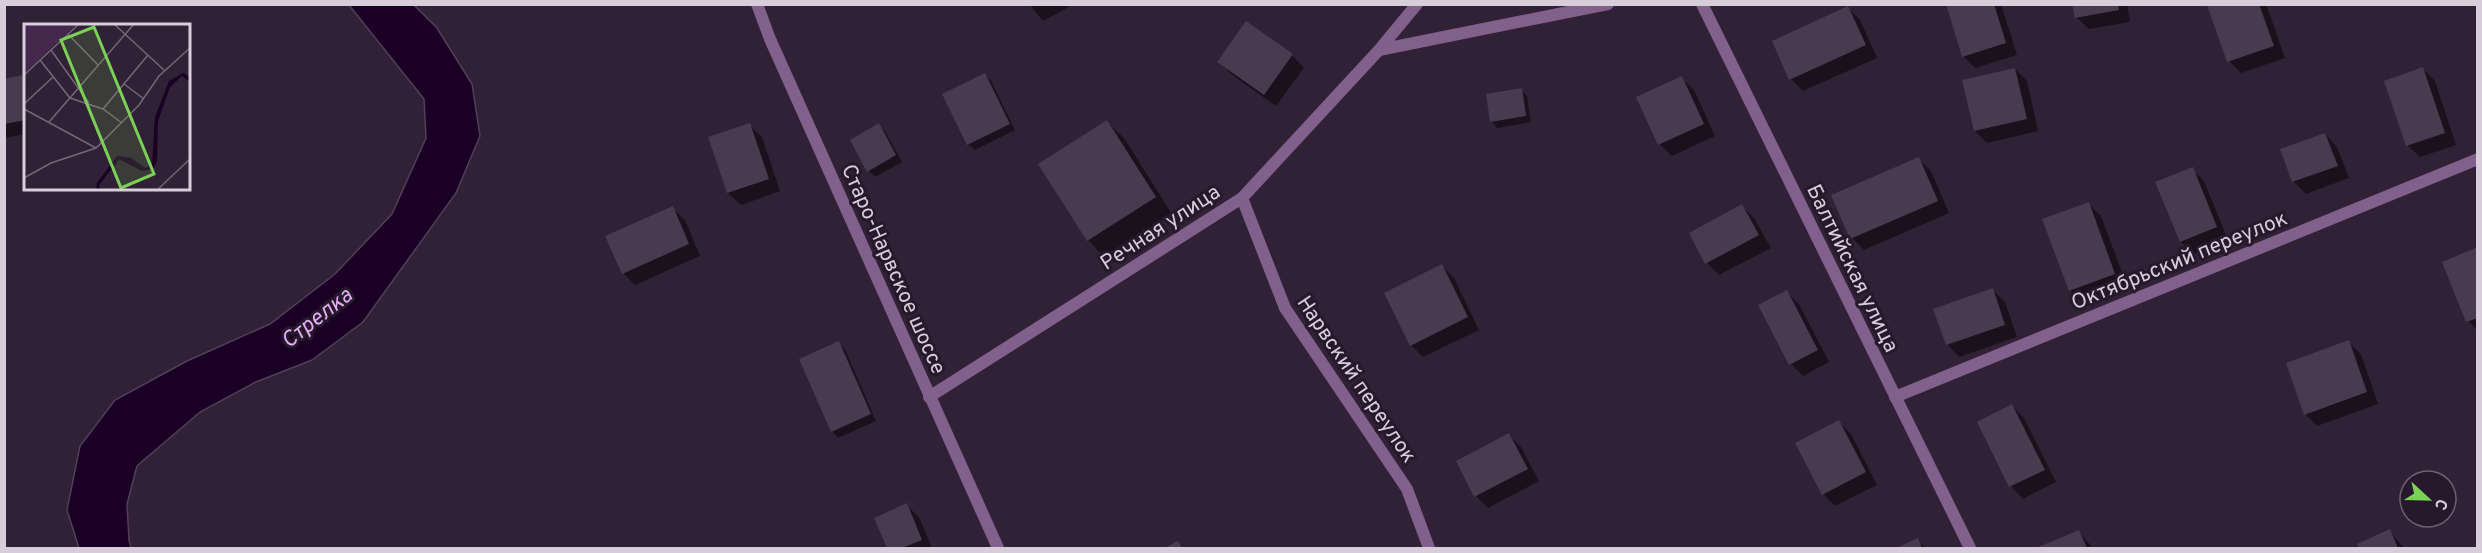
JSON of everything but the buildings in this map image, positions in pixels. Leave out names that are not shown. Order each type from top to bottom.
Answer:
[{"type":"street","name":"Старо-Нарвское шоссе","points":[[757,4],[770,39],[998,549]]},
{"type":"street","name":"Речная улица","points":[[929,397],[1242,198],[1379,50],[1417,4]]},
{"type":"street","points":[[1379,50],[1608,4]]},
{"type":"street","name":"Балтийская улица","points":[[1702,4],[1970,549]]},
{"type":"street","name":"Октябрьский переулок","points":[[1895,397],[2478,159]]},
{"type":"street","name":"Нарвский переулок","points":[[1242,198],[1285,309],[1407,489],[1429,549]]},
{"type":"water","name":"Стрелка","points":[[349,5],[414,5],[437,28],[472,84],[480,136],[456,193],[363,322],[312,360],[256,382],[200,412],[137,466],[127,504],[131,548],[79,548],[67,510],[80,446],[115,400],[187,361],[270,324],[335,274],[392,214],[426,138],[424,99]]}]
